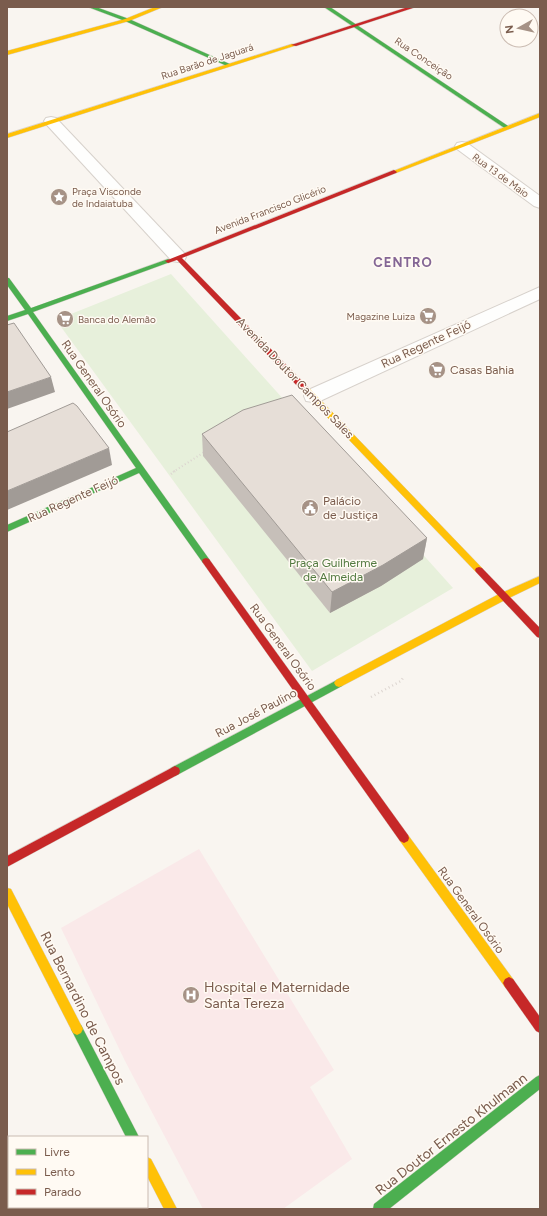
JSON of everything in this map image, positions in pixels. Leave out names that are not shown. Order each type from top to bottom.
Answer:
[{"type":"main road","points":[[91,7],[127,20],[229,65]]},
{"type":"main road","points":[[7,54],[127,20],[160,7]]},
{"type":"main road","name":"Rua Conceição","points":[[327,7],[508,128]]},
{"type":"main road","name":"Rua Barão de Jaguará","points":[[7,136],[413,7]]},
{"type":"main road","name":"Avenida Francisco Glicério","points":[[7,319],[178,257],[540,115]]},
{"type":"main road","name":"Avenida Doutor Campos Sales","points":[[178,257],[313,396],[502,597],[540,634]]},
{"type":"main road","name":"Rua General Osório","points":[[7,280],[152,486],[540,1027]]},
{"type":"main road","name":"Rua Regente Feijó","points":[[7,528],[140,469]]},
{"type":"main road","name":"Rua José Paulino","points":[[7,862],[306,700],[502,597],[540,579]]},
{"type":"main road","name":"Rua Bernardino de Campos","points":[[7,893],[133,1136]]},
{"type":"main road","name":"Rua Doutor Ernesto Khulmann","points":[[379,1209],[540,1081]]},
{"type":"main road","points":[[148,1165],[171,1209]]},
{"type":"street","name":"Avenida Doutor Campos Sales","points":[[51,122],[178,257]]},
{"type":"street","name":"Rua 13 de Maio","points":[[462,146],[540,203]]},
{"type":"street","name":"Rua Regente Feijó","points":[[313,396],[540,292]]},
{"type":"path","points":[[152,486],[211,447]]},
{"type":"shaded area","name":"Hospital e Maternidade Santa Tereza","points":[[199,849],[334,1070],[310,1087],[352,1159],[283,1209],[203,1209],[125,1061],[61,928]]},
{"type":"green space","name":"Praça Guilherme de Almeida","points":[[171,274],[453,588],[312,671],[56,320]]},
{"type":"building","points":[[14,323],[51,377],[7,392],[7,325]]},
{"type":"building","name":"Palácio de Justiça","points":[[292,395],[427,538],[383,565],[332,592],[202,434],[243,410]]},
{"type":"building","points":[[73,403],[77,406],[109,448],[7,491],[7,432]]},
{"type":"traffic: fast","points":[[91,7],[127,20],[229,65]]},
{"type":"traffic: fast","points":[[327,7],[508,128]]},
{"type":"traffic: fast","points":[[7,319],[168,261]]},
{"type":"traffic: fast","points":[[7,280],[206,561]]},
{"type":"traffic: fast","points":[[7,529],[140,469]]},
{"type":"traffic: fast","points":[[175,771],[339,683]]},
{"type":"traffic: fast","points":[[77,1029],[132,1136]]},
{"type":"traffic: fast","points":[[379,1209],[540,1081]]},
{"type":"traffic: slow","points":[[7,53],[127,20],[160,7]]},
{"type":"traffic: slow","points":[[7,136],[294,45]]},
{"type":"traffic: slow","points":[[394,172],[540,115]]},
{"type":"traffic: slow","points":[[307,391],[479,570]]},
{"type":"traffic: slow","points":[[339,683],[502,597],[540,579]]},
{"type":"traffic: slow","points":[[404,838],[509,983]]},
{"type":"traffic: slow","points":[[7,893],[77,1029]]},
{"type":"traffic: slow","points":[[148,1165],[171,1209]]},
{"type":"traffic: jam","points":[[294,45],[413,7]]},
{"type":"traffic: jam","points":[[168,261],[394,172]]},
{"type":"traffic: jam","points":[[178,257],[307,391]]},
{"type":"traffic: jam","points":[[206,561],[404,838]]},
{"type":"traffic: jam","points":[[479,570],[540,634]]},
{"type":"traffic: jam","points":[[7,862],[175,771]]},
{"type":"traffic: jam","points":[[509,983],[540,1027]]},
{"type":"place","name":"Praça Visconde de Indaiatuba","points":[[59,197]]},
{"type":"place","name":"Magazine Luiza","points":[[428,316]]},
{"type":"place","name":"Banca do Alemão","points":[[65,319]]},
{"type":"place","name":"Casas Bahia","points":[[437,370]]},
{"type":"place","name":"Palácio de Justiça","points":[[310,508]]},
{"type":"place","name":"Hospital e Maternidade Santa Tereza","points":[[191,995]]},
{"type":"district","name":"CENTRO","points":[[403,262]]}]
